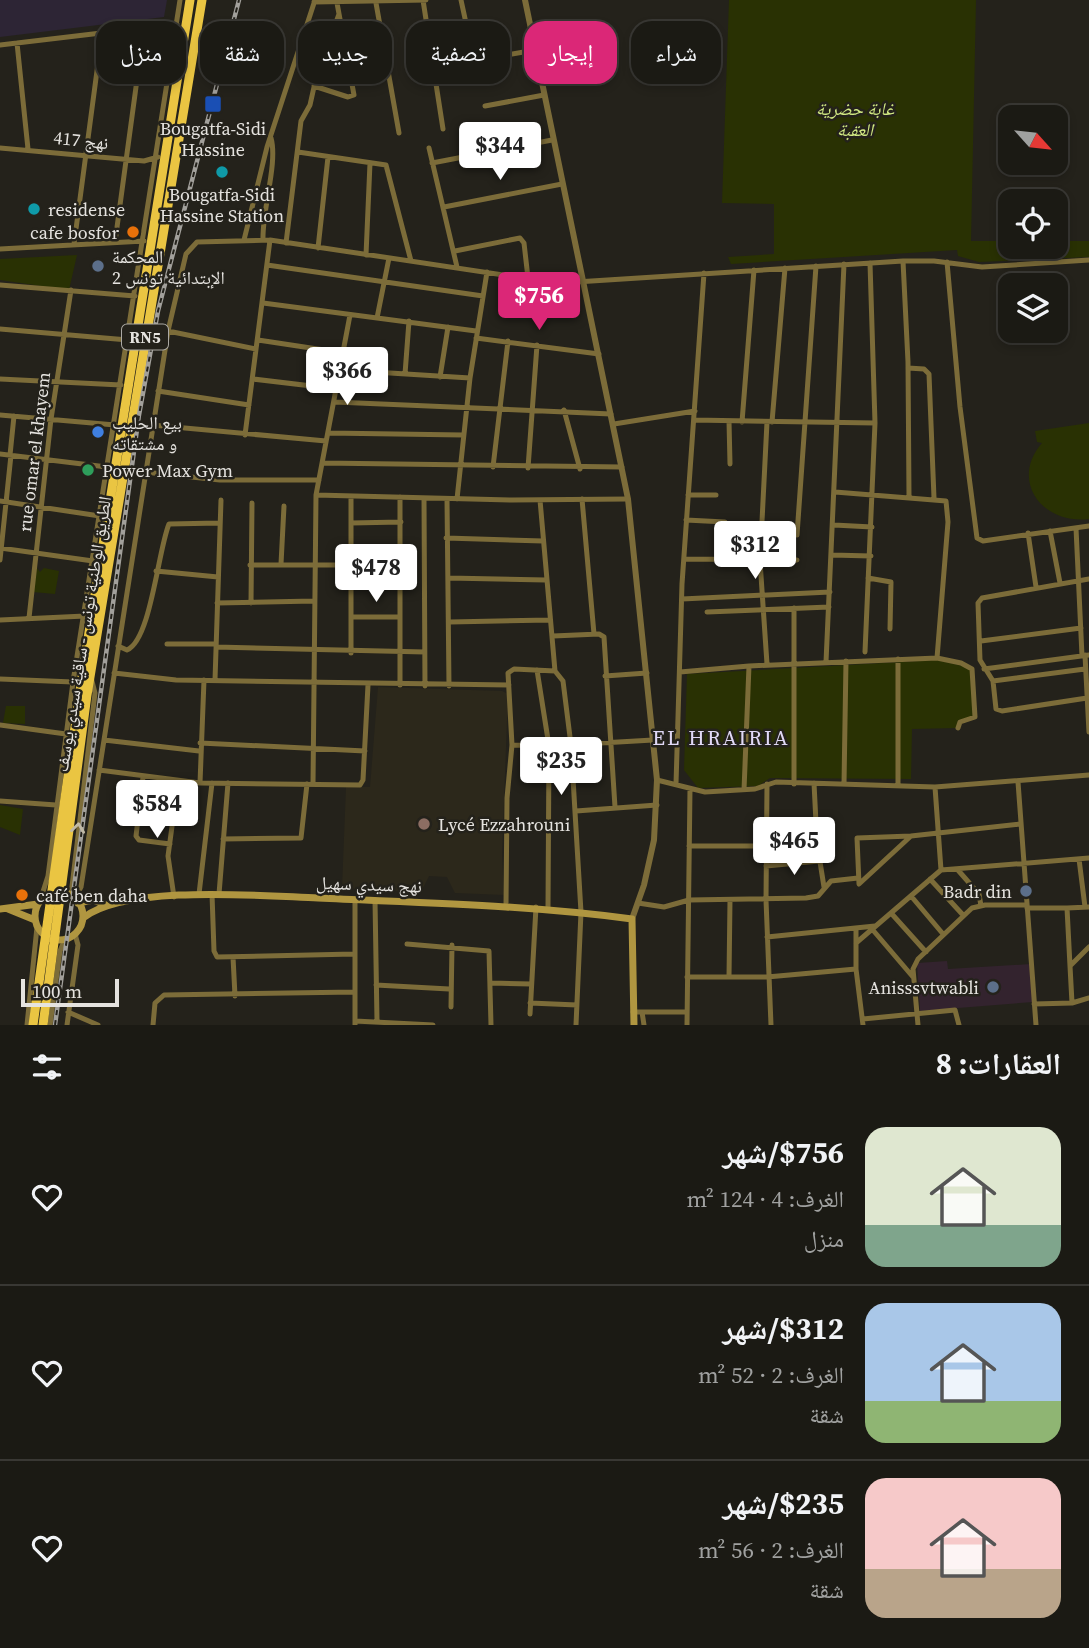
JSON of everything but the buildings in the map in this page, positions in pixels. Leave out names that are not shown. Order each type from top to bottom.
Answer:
[{"type":"highway","name":"الطريق الوطنية تونس - ساقية سيدي يوسف","points":[[33,1025],[190,0]]},
{"type":"highway","name":"الطريق الوطنية تونس - ساقية سيدي يوسف","points":[[43,1025],[83,694],[91,675],[202,0]]},
{"type":"main road","points":[[55,892],[75,899],[83,918],[75,933],[65,939],[49,938],[36,923],[4,909],[39,902],[55,892]]},
{"type":"main road","name":"نهج سيدي سهيل","points":[[83,918],[106,905],[216,894],[506,905],[632,919]]},
{"type":"main road","name":"نهج سيدي سهيل","points":[[75,899],[93,900],[106,905]]},
{"type":"main road","points":[[36,923],[39,902]]},
{"type":"main road","points":[[632,919],[634,1025]]},
{"type":"street","points":[[177,21],[180,0]]},
{"type":"street","points":[[244,240],[271,138],[315,1],[376,3],[424,0],[443,129]]},
{"type":"street","points":[[461,0],[466,21]]},
{"type":"street","points":[[525,0],[529,21]]},
{"type":"street","points":[[314,86],[348,97],[354,95],[337,3]]},
{"type":"street","points":[[376,3],[399,132]]},
{"type":"street","points":[[286,243],[301,121],[339,14]]},
{"type":"street","points":[[0,45],[96,34]]},
{"type":"street","points":[[17,43],[28,149]]},
{"type":"street","points":[[74,244],[96,79]]},
{"type":"street","points":[[115,242],[136,84]]},
{"type":"street","points":[[39,902],[48,876],[73,682],[168,84]]},
{"type":"street","points":[[542,84],[628,499],[648,673],[657,805],[651,858],[632,919]]},
{"type":"street","points":[[485,106],[544,94]]},
{"type":"street","points":[[245,435],[267,265],[267,240],[262,222],[273,152],[271,138]]},
{"type":"street","points":[[432,163],[552,140]]},
{"type":"street","name":"نهج 417","points":[[0,148],[146,161],[158,157]]},
{"type":"street","points":[[429,148],[457,267]]},
{"type":"street","points":[[298,152],[386,166],[411,261]]},
{"type":"street","points":[[318,248],[328,157]]},
{"type":"street","points":[[366,255],[370,163]]},
{"type":"street","points":[[443,207],[562,184]]},
{"type":"street","points":[[455,251],[520,238],[524,243],[528,278]]},
{"type":"street","points":[[75,899],[81,887],[168,331],[189,249],[202,240],[267,240],[528,278],[582,281],[903,261],[947,262],[982,267],[1089,260]]},
{"type":"street","points":[[0,249],[144,241]]},
{"type":"street","points":[[377,318],[389,258]]},
{"type":"street","points":[[903,261],[908,368],[909,496]]},
{"type":"street","points":[[947,262],[960,407],[976,535],[983,541],[1089,526]]},
{"type":"street","points":[[865,652],[875,423],[870,263]]},
{"type":"street","points":[[826,662],[844,264]]},
{"type":"street","points":[[267,265],[483,296]]},
{"type":"street","points":[[797,535],[816,266]]},
{"type":"street","points":[[766,664],[760,561],[769,422],[785,268]]},
{"type":"street","points":[[742,422],[754,270]]},
{"type":"street","points":[[457,499],[470,379],[487,272]]},
{"type":"street","points":[[676,784],[686,520],[704,273]]},
{"type":"street","points":[[0,285],[135,296]]},
{"type":"street","name":"rue omar el khayem","points":[[29,618],[51,419],[71,290]]},
{"type":"street","points":[[263,303],[409,321],[508,341],[599,354]]},
{"type":"street","points":[[223,839],[300,839],[304,833],[315,748],[316,495],[342,370],[350,315]]},
{"type":"street","points":[[405,374],[409,321]]},
{"type":"street","points":[[440,377],[448,327]]},
{"type":"street","points":[[0,329],[128,340]]},
{"type":"street","points":[[168,331],[256,349]]},
{"type":"street","points":[[258,340],[345,353]]},
{"type":"street","points":[[493,467],[508,341]]},
{"type":"street","points":[[528,468],[537,345]]},
{"type":"street","points":[[908,368],[924,369],[929,374],[934,498]]},
{"type":"street","points":[[342,370],[470,379]]},
{"type":"street","points":[[0,379],[56,384],[121,385]]},
{"type":"street","points":[[253,379],[337,390]]},
{"type":"street","points":[[158,391],[249,405]]},
{"type":"street","points":[[335,402],[467,405],[611,414]]},
{"type":"street","points":[[564,410],[580,469]]},
{"type":"street","points":[[614,424],[695,411]]},
{"type":"street","points":[[0,415],[115,425]]},
{"type":"street","points":[[0,560],[3,502],[14,416]]},
{"type":"street","points":[[694,420],[875,423]]},
{"type":"street","points":[[729,421],[730,464]]},
{"type":"street","points":[[152,425],[326,441]]},
{"type":"street","points":[[328,433],[463,435]]},
{"type":"street","points":[[0,454],[107,467]]},
{"type":"street","points":[[322,463],[580,469],[622,467]]},
{"type":"street","points":[[144,472],[220,480],[318,480]]},
{"type":"street","points":[[835,492],[946,501],[948,522],[937,658]]},
{"type":"street","points":[[316,495],[447,499],[628,499]]},
{"type":"street","points":[[688,495],[716,495]]},
{"type":"street","points":[[351,496],[351,653]]},
{"type":"street","points":[[400,497],[400,685]]},
{"type":"street","points":[[424,498],[425,686]]},
{"type":"street","points":[[447,499],[449,686]]},
{"type":"street","points":[[582,499],[594,634]]},
{"type":"street","points":[[215,680],[221,500]]},
{"type":"street","points":[[540,500],[555,671],[563,681],[572,745],[581,912],[576,1025]]},
{"type":"street","points":[[3,502],[100,516]]},
{"type":"street","points":[[251,603],[252,503]]},
{"type":"street","points":[[282,564],[284,506]]},
{"type":"street","points":[[686,520],[725,522]]},
{"type":"street","points":[[351,523],[401,522]]},
{"type":"street","points":[[118,646],[127,650],[132,648],[143,628],[170,524],[219,523]]},
{"type":"street","points":[[834,525],[872,527]]},
{"type":"street","points":[[1076,528],[1089,732]]},
{"type":"street","points":[[1050,531],[1060,583]]},
{"type":"street","points":[[1028,533],[1036,587]]},
{"type":"street","points":[[446,538],[543,541]]},
{"type":"street","points":[[1,548],[93,561]]},
{"type":"street","points":[[352,548],[401,549]]},
{"type":"street","points":[[832,555],[871,556]]},
{"type":"street","points":[[684,559],[797,560]]},
{"type":"street","points":[[250,565],[352,565]]},
{"type":"street","points":[[156,571],[218,577]]},
{"type":"street","points":[[352,578],[401,579]]},
{"type":"street","points":[[448,578],[546,580]]},
{"type":"street","points":[[869,578],[891,582],[890,629]]},
{"type":"street","points":[[1087,698],[996,709],[993,681],[980,660],[979,599],[1089,579]]},
{"type":"street","points":[[682,599],[830,592]]},
{"type":"street","points":[[217,603],[314,601]]},
{"type":"street","points":[[1081,604],[1089,603]]},
{"type":"street","points":[[707,612],[829,607]]},
{"type":"street","points":[[793,784],[796,664],[794,608]]},
{"type":"street","points":[[0,620],[85,616]]},
{"type":"street","points":[[1081,617],[1089,616]]},
{"type":"street","points":[[352,617],[400,617]]},
{"type":"street","points":[[450,622],[550,620]]},
{"type":"street","points":[[981,641],[1081,628]]},
{"type":"street","points":[[553,636],[594,634],[602,635],[604,640],[615,807]]},
{"type":"street","points":[[167,644],[316,652],[425,652]]},
{"type":"street","points":[[984,668],[1085,655]]},
{"type":"street","points":[[680,672],[766,664],[937,658],[961,663],[972,669],[975,717],[960,722],[958,728]]},
{"type":"street","points":[[898,659],[898,786]]},
{"type":"street","points":[[844,784],[846,661]]},
{"type":"street","points":[[744,790],[749,666]]},
{"type":"street","points":[[993,681],[1085,668]]},
{"type":"street","points":[[506,905],[507,798],[512,745],[508,674],[511,669],[555,671]]},
{"type":"street","points":[[537,670],[549,746],[548,908]]},
{"type":"street","points":[[114,673],[151,679],[315,684],[509,685]]},
{"type":"street","points":[[605,676],[648,673]]},
{"type":"street","points":[[75,899],[95,693],[91,675]]},
{"type":"street","points":[[0,679],[73,682]]},
{"type":"street","points":[[200,783],[199,751],[204,680]]},
{"type":"street","points":[[99,770],[178,782],[361,785],[368,685]]},
{"type":"street","points":[[0,725],[66,734]]},
{"type":"street","points":[[104,740],[199,751]]},
{"type":"street","points":[[512,745],[549,746],[653,740]]},
{"type":"street","points":[[200,743],[365,751]]},
{"type":"street","points":[[657,779],[705,792],[744,790],[767,784],[814,783],[935,788],[1089,775]]},
{"type":"street","points":[[143,777],[136,836],[139,840],[170,844]]},
{"type":"street","points":[[174,897],[168,862],[178,782]]},
{"type":"street","points":[[1018,782],[1036,1025]]},
{"type":"street","points":[[199,894],[212,783]]},
{"type":"street","points":[[228,783],[216,894],[215,955],[233,957],[354,954]]},
{"type":"street","points":[[814,783],[819,861],[824,887]]},
{"type":"street","points":[[767,784],[767,977],[771,1025]]},
{"type":"street","points":[[935,788],[941,870]]},
{"type":"street","points":[[687,1025],[690,789]]},
{"type":"street","points":[[0,801],[56,805]]},
{"type":"street","points":[[576,811],[657,805]]},
{"type":"street","points":[[911,836],[859,884],[856,838],[911,836],[1020,824]]},
{"type":"street","points":[[689,846],[766,846]]},
{"type":"street","points":[[856,943],[941,870],[1089,858]]},
{"type":"street","points":[[918,1025],[914,965],[943,934],[962,915],[981,906],[1087,907],[1079,859]]},
{"type":"street","points":[[766,866],[819,861]]},
{"type":"street","points":[[957,869],[979,894],[981,906]]},
{"type":"street","points":[[638,903],[664,907],[689,900],[766,900],[818,896],[833,880],[858,878]]},
{"type":"street","points":[[930,879],[962,915]]},
{"type":"street","points":[[911,896],[943,934]]},
{"type":"street","points":[[355,899],[355,1023],[377,1021],[433,1025]]},
{"type":"street","points":[[375,900],[377,1021]]},
{"type":"street","points":[[729,977],[730,900]]},
{"type":"street","points":[[530,1014],[536,907]]},
{"type":"street","points":[[1067,908],[1072,1003]]},
{"type":"street","points":[[891,913],[926,952]]},
{"type":"street","points":[[27,1025],[36,923]]},
{"type":"street","points":[[767,937],[873,928]]},
{"type":"street","points":[[873,928],[914,978]]},
{"type":"street","points":[[856,930],[856,969],[863,1022],[956,1010],[959,1025]]},
{"type":"street","points":[[67,1025],[78,945],[75,933]]},
{"type":"street","points":[[50,1025],[60,951],[65,939]]},
{"type":"street","points":[[407,944],[452,945],[489,951],[492,983],[491,1025]]},
{"type":"street","points":[[451,1006],[449,989],[452,945]]},
{"type":"street","points":[[1070,965],[1089,947]]},
{"type":"street","points":[[233,957],[234,996]]},
{"type":"street","points":[[687,977],[767,977],[856,969]]},
{"type":"street","points":[[492,983],[531,984]]},
{"type":"street","points":[[376,985],[449,989]]},
{"type":"street","points":[[153,1025],[155,1003],[161,996],[355,992]]},
{"type":"street","points":[[1034,1004],[1072,1003],[1089,998]]},
{"type":"street","points":[[530,1003],[577,1005]]},
{"type":"street","points":[[68,1012],[98,1025]]},
{"type":"street","points":[[633,1012],[686,1012]]},
{"type":"street","points":[[642,1012],[644,1025]]},
{"type":"shaded area","points":[[0,0],[167,0],[164,17],[96,21],[96,25],[0,37]]},
{"type":"shaded area","name":"Lycé Ezzahrouni","points":[[378,687],[502,691],[508,694],[502,855],[504,895],[455,893],[447,877],[429,876],[421,892],[342,888],[346,787],[370,787]]},
{"type":"shaded area","points":[[947,961],[948,969],[1031,964],[1033,1002],[920,1011],[917,963]]},
{"type":"green space","name":"غابة حضرية العقبة","points":[[729,0],[976,0],[971,241],[998,241],[998,259],[1045,259],[979,262],[958,256],[957,250],[731,264],[728,257],[774,254],[774,204],[722,203]]},
{"type":"green space","name":"غابة حضرية العقبة","points":[[1068,241],[1089,241],[1089,257],[1068,258]]},
{"type":"green space","points":[[77,255],[69,290],[0,280],[0,259]]},
{"type":"green space","points":[[1089,423],[1089,519],[1072,519],[1045,508],[1030,485],[1029,472],[1033,457],[1042,443],[1037,442],[1035,431]]},
{"type":"green space","points":[[37,568],[40,572],[44,568],[59,571],[55,594],[33,592]]},
{"type":"green space","points":[[937,660],[971,668],[973,719],[958,720],[957,728],[912,729],[911,779],[770,778],[758,786],[698,788],[684,770],[687,674]]},
{"type":"green space","points":[[6,706],[25,706],[25,724],[3,723]]},
{"type":"green space","points":[[0,805],[23,809],[20,835],[0,827]]},
{"type":"railway","points":[[55,1025],[139,415],[158,311],[239,0]]},
{"type":"place","name":"Bougatfa-Sidi Hassine","points":[[213,104]]},
{"type":"place","name":"Bougatfa-Sidi Hassine Station","points":[[222,172]]},
{"type":"place","name":"residense","points":[[34,209]]},
{"type":"place","name":"cafe bosfor","points":[[133,232]]},
{"type":"place","name":"المحكمة الإبتدائية تونس 2","points":[[98,266]]},
{"type":"place","name":"بيع الحليب و مشتقاته","points":[[98,432]]},
{"type":"place","name":"Power Max Gym","points":[[88,470]]},
{"type":"place","name":"Lycé Ezzahrouni","points":[[424,824]]},
{"type":"place","name":"Badr din","points":[[1026,891]]},
{"type":"place","name":"café ben daha","points":[[22,895]]},
{"type":"place","name":"Anisssvtwabli","points":[[993,987]]},
{"type":"district","name":"EL HRAIRIA","points":[[721,737]]}]
